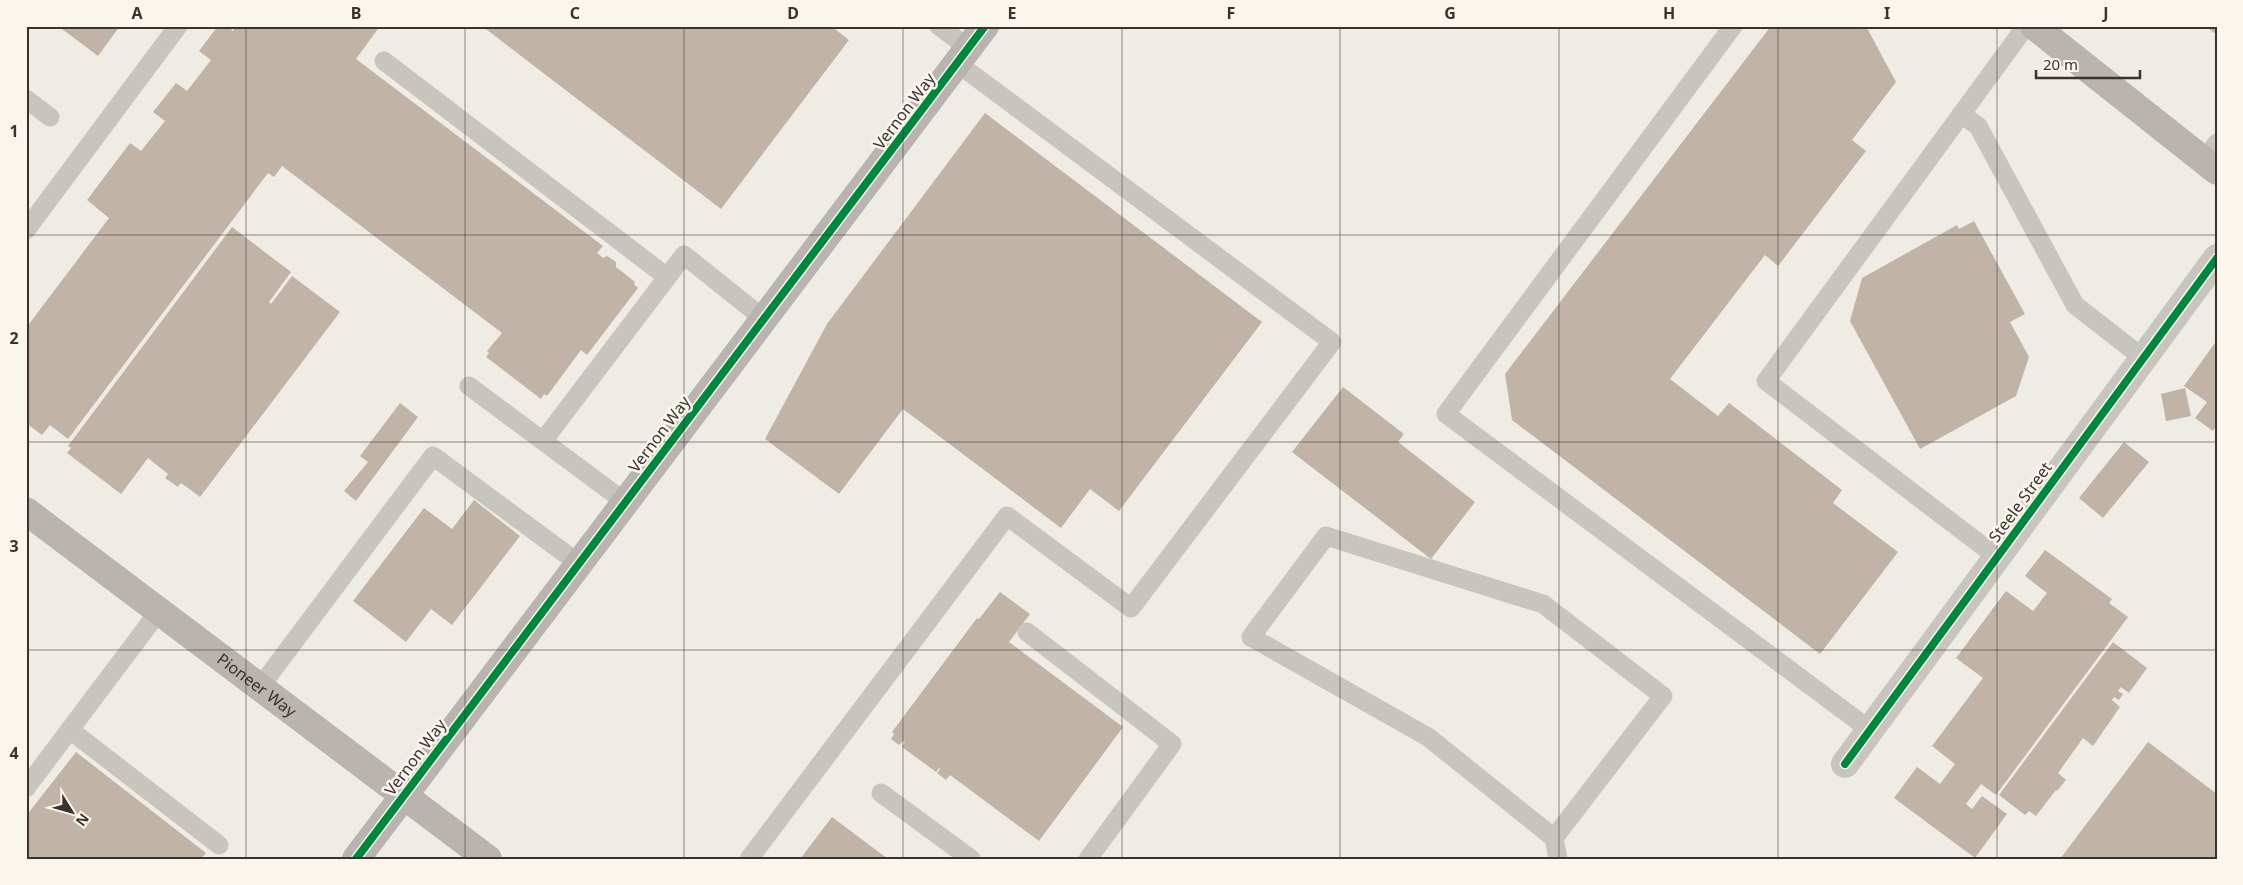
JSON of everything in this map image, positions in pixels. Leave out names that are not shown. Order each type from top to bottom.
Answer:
[{"type":"street","name":"Vernon Way","points":[[356,859],[985,26]]},
{"type":"street","points":[[2034,26],[2212,158]]},
{"type":"street","name":"Steele Street","points":[[1845,764],[2217,258]]},
{"type":"street","name":"Pioneer Way","points":[[26,512],[488,859]]},
{"type":"lane","points":[[26,230],[178,26]]},
{"type":"lane","points":[[748,859],[1007,516],[1131,608],[1332,342],[963,56],[939,26]]},
{"type":"lane","points":[[1733,26],[1446,414],[1870,730]]},
{"type":"lane","points":[[1997,556],[1766,381],[2026,26]]},
{"type":"lane","points":[[384,61],[667,277]]},
{"type":"lane","points":[[26,99],[50,117]]},
{"type":"lane","points":[[1962,114],[1978,126],[2075,305],[2143,358]]},
{"type":"lane","points":[[543,441],[684,255],[763,318]]},
{"type":"lane","points":[[469,386],[625,502]]},
{"type":"lane","points":[[260,687],[433,456],[578,563]]},
{"type":"lane","points":[[1554,838],[1663,696],[1544,604],[1326,536],[1251,637],[1428,737],[1554,838],[1558,859]]},
{"type":"lane","points":[[26,788],[159,611]]},
{"type":"lane","points":[[1027,632],[1172,744],[1088,859]]},
{"type":"lane","points":[[70,730],[219,845]]},
{"type":"lane","points":[[880,793],[971,859]]},
{"type":"building","points":[[58,26],[120,26],[98,56]]},
{"type":"building","points":[[218,26],[227,26],[233,31],[236,26],[380,26],[356,59],[603,246],[597,253],[603,258],[607,256],[616,262],[616,267],[635,282],[634,284],[638,288],[587,355],[581,350],[547,396],[544,394],[541,399],[486,357],[489,353],[487,351],[502,333],[282,166],[274,177],[268,173],[68,439],[50,425],[42,435],[26,423],[26,328],[109,218],[87,200],[130,143],[141,151],[165,121],[153,112],[176,83],[187,91],[211,60],[199,51]]},
{"type":"building","points":[[482,26],[831,26],[849,40],[721,209]]},
{"type":"building","points":[[1771,26],[1866,26],[1896,82],[1852,140],[1866,151],[1778,266],[1765,255],[1670,379],[1718,416],[1729,403],[1842,490],[1833,503],[1898,552],[1820,654],[1512,420],[1505,374]]},
{"type":"building","points":[[2205,26],[2217,26],[2217,35]]},
{"type":"building","points":[[985,113],[1262,322],[1119,511],[1090,489],[1061,528],[903,409],[839,494],[765,439],[827,324]]},
{"type":"building","points":[[1974,221],[2025,314],[2010,322],[2029,357],[2016,396],[1920,449],[1850,321],[1862,278],[1957,225],[1959,229]]},
{"type":"building","points":[[232,227],[291,272],[269,302],[271,304],[292,276],[340,312],[200,497],[181,483],[178,487],[165,478],[168,474],[148,458],[121,494],[67,453],[71,448],[68,446]]},
{"type":"building","points":[[2217,340],[2217,425],[2213,431],[2195,418],[2207,402],[2184,386]]},
{"type":"building","points":[[1343,387],[1404,434],[1398,442],[1475,502],[1431,559],[1292,452]]},
{"type":"building","points":[[2185,388],[2191,416],[2166,421],[2161,394]]},
{"type":"building","points":[[400,403],[418,417],[356,501],[344,491],[368,462],[360,456]]},
{"type":"building","points":[[2124,442],[2149,462],[2103,518],[2079,498]]},
{"type":"building","points":[[474,500],[520,536],[452,625],[431,609],[406,642],[353,601],[424,508],[452,529]]},
{"type":"building","points":[[2045,550],[2112,599],[2109,603],[2128,617],[1996,795],[1981,784],[1966,804],[1972,809],[1982,796],[2007,814],[1975,858],[1894,798],[1917,767],[1940,784],[1955,764],[1932,746],[1983,678],[1956,658],[2006,591],[2033,611],[2047,593],[2025,576]]},
{"type":"building","points":[[1000,592],[1030,614],[1009,642],[1123,727],[1039,841],[950,775],[946,780],[937,773],[939,768],[936,772],[902,747],[905,742],[903,741],[899,745],[891,739],[894,734],[892,732],[977,618],[979,619]]},
{"type":"building","points":[[2113,642],[2147,668],[2129,693],[2121,687],[2118,691],[2123,694],[2119,700],[2114,697],[2112,700],[2120,707],[2093,746],[2083,738],[2058,773],[2066,780],[2057,791],[2036,816],[2029,811],[2025,815],[1999,795]]},
{"type":"building","points":[[2148,742],[2217,794],[2217,859],[2060,859]]},
{"type":"building","points":[[76,752],[206,853],[201,859],[26,859],[26,816]]},
{"type":"building","points":[[832,817],[888,859],[800,859]]},
{"type":"cycle path","points":[[356,859],[985,26]]},
{"type":"cycle path","points":[[1845,764],[2217,258]]}]
